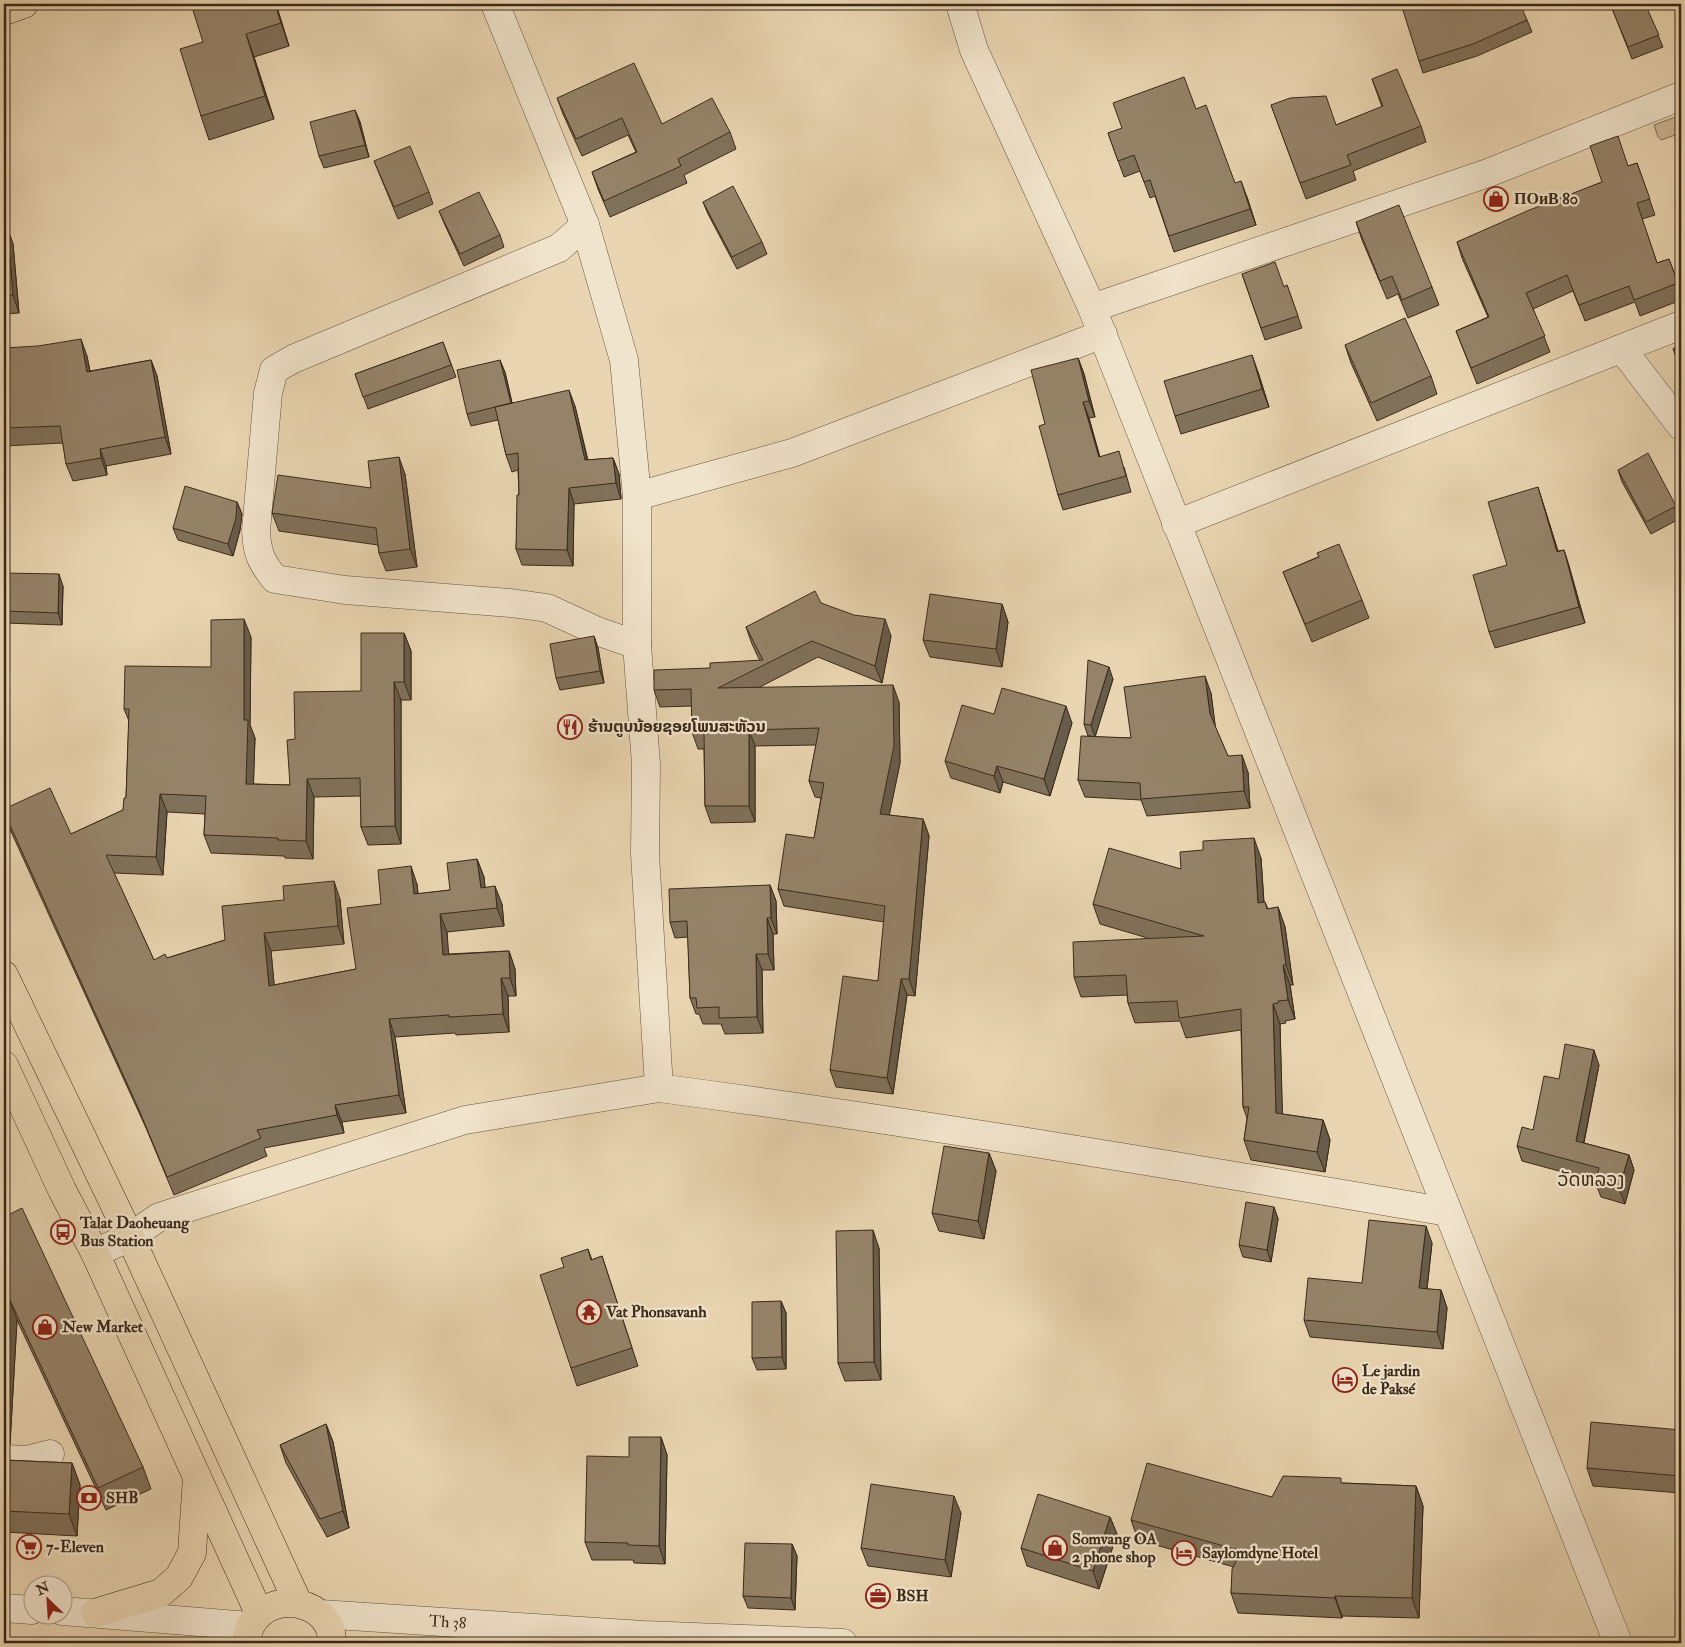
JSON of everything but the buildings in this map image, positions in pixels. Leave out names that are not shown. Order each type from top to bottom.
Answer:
[{"type":"main road","points":[[4,11],[24,4]]},
{"type":"main road","points":[[4,975],[309,1608],[328,1625],[332,1643]]},
{"type":"main road","points":[[4,1065],[62,1190],[95,1253],[197,1477],[252,1627],[278,1603],[309,1608]]},
{"type":"main road","points":[[95,1613],[161,1593],[180,1576],[192,1553],[197,1477]]},
{"type":"street","points":[[495,4],[585,225],[624,360],[638,496],[637,645],[646,764],[645,854],[659,1088]]},
{"type":"street","points":[[960,4],[974,50],[1103,334],[1176,524],[1332,913],[1618,1643]]},
{"type":"street","points":[[1092,308],[1488,173],[1681,96]]},
{"type":"street","points":[[585,225],[559,248],[293,359],[274,370],[268,393],[256,547],[263,564],[275,579],[345,590],[511,603],[547,608],[597,631],[637,645]]},
{"type":"street","points":[[1176,524],[1681,325]]},
{"type":"street","points":[[638,496],[792,453],[1103,334]]},
{"type":"street","points":[[1622,348],[1681,426]]},
{"type":"street","points":[[95,1253],[130,1237],[159,1216],[465,1120],[659,1088],[832,1111],[1244,1177],[1448,1212]]},
{"type":"street","points":[[4,1459],[27,1460],[50,1454]]},
{"type":"street","points":[[4,1608],[22,1609]]},
{"type":"street","name":"Th 38","points":[[309,1608],[643,1639],[843,1643]]},
{"type":"street","points":[[72,1612],[252,1627]]},
{"type":"shaded area","points":[[1681,115],[1681,133],[1661,140],[1654,125]]},
{"type":"place","name":"ПОиВ 80","points":[[1496,199]]},
{"type":"place","name":"ຮ້ານຕູບນ້ອຍຊອຍໂພນສະຫັວນ","points":[[570,727]]},
{"type":"place","name":"Talat Daoheuang Bus Station","points":[[63,1232]]},
{"type":"place","name":"Vat Phonsavanh","points":[[589,1312]]},
{"type":"place","name":"New Market","points":[[45,1327]]},
{"type":"place","name":"Le jardin de Paksé","points":[[1345,1380]]},
{"type":"place","name":"SHB","points":[[89,1498]]},
{"type":"place","name":"7-Eleven","points":[[29,1547]]},
{"type":"place","name":"Somvang OA 2 phone shop","points":[[1055,1548]]},
{"type":"place","name":"Saylomdyne Hotel","points":[[1184,1553]]},
{"type":"place","name":"BSH","points":[[878,1596]]},
{"type":"district","name":"ວັດຫລວງ","points":[[1591,1180]]}]
